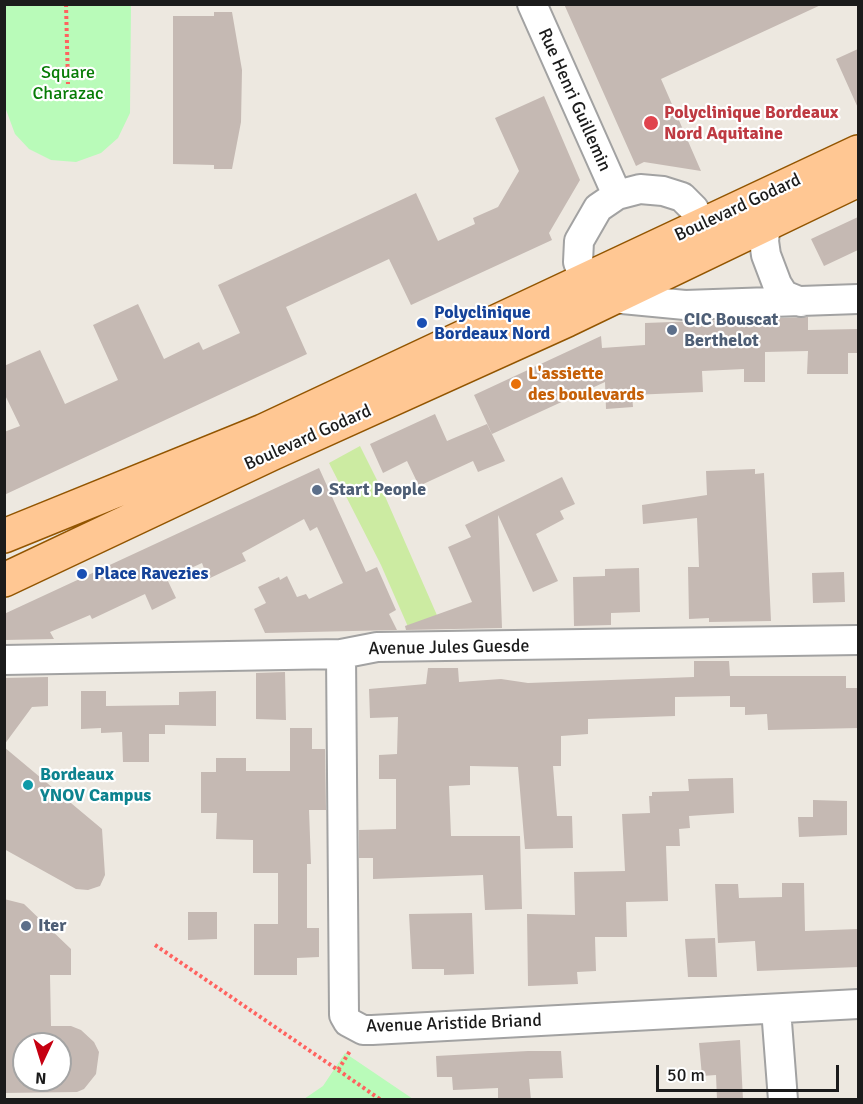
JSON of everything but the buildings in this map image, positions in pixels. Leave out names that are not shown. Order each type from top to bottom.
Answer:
[{"type":"main road","name":"Boulevard Godard","points":[[4,536],[263,431],[858,152]]},
{"type":"main road","name":"Boulevard Godard","points":[[4,580],[253,462],[612,298],[858,180]]},
{"type":"street","name":"Rue Henri Guillemin","points":[[532,4],[617,195]]},
{"type":"street","name":"Rue Henri Guillemin","points":[[584,280],[578,262],[579,241],[598,207],[617,195],[640,189],[663,190],[682,197],[694,209],[703,225]]},
{"type":"street","points":[[766,224],[764,241],[766,255],[777,284],[784,295],[801,302]]},
{"type":"street","points":[[584,280],[612,298],[684,305],[858,299]]},
{"type":"street","name":"Avenue Jules Guesde","points":[[4,660],[341,654],[377,647],[858,640]]},
{"type":"street","name":"Avenue Aristide Briand","points":[[341,654],[344,1015],[348,1022],[363,1030],[372,1030],[858,1004]]},
{"type":"street","points":[[777,1009],[783,1100]]},
{"type":"path","points":[[66,4],[68,84]]},
{"type":"path","points":[[155,945],[381,1100]]},
{"type":"green space","name":"Square Charazac","points":[[4,5],[131,5],[130,113],[118,138],[101,153],[76,162],[51,160],[29,149],[15,134],[5,107]]},
{"type":"green space","points":[[360,446],[384,494],[443,629],[409,629],[381,565],[329,463]]},
{"type":"green space","points":[[345,1053],[413,1099],[304,1099],[323,1086]]},
{"type":"place","name":"Polyclinique Bordeaux Nord Aquitaine","points":[[651,123]]},
{"type":"place","name":"Polyclinique Bordeaux Nord","points":[[422,323]]},
{"type":"place","name":"CIC Bouscat Berthelot","points":[[672,330]]},
{"type":"place","name":"L'assiette des boulevards","points":[[516,384]]},
{"type":"place","name":"Start People","points":[[317,490]]},
{"type":"place","name":"Place Ravezies","points":[[82,574]]},
{"type":"place","name":"Bordeaux YNOV Campus","points":[[28,785]]},
{"type":"place","name":"Iter","points":[[26,926]]}]
